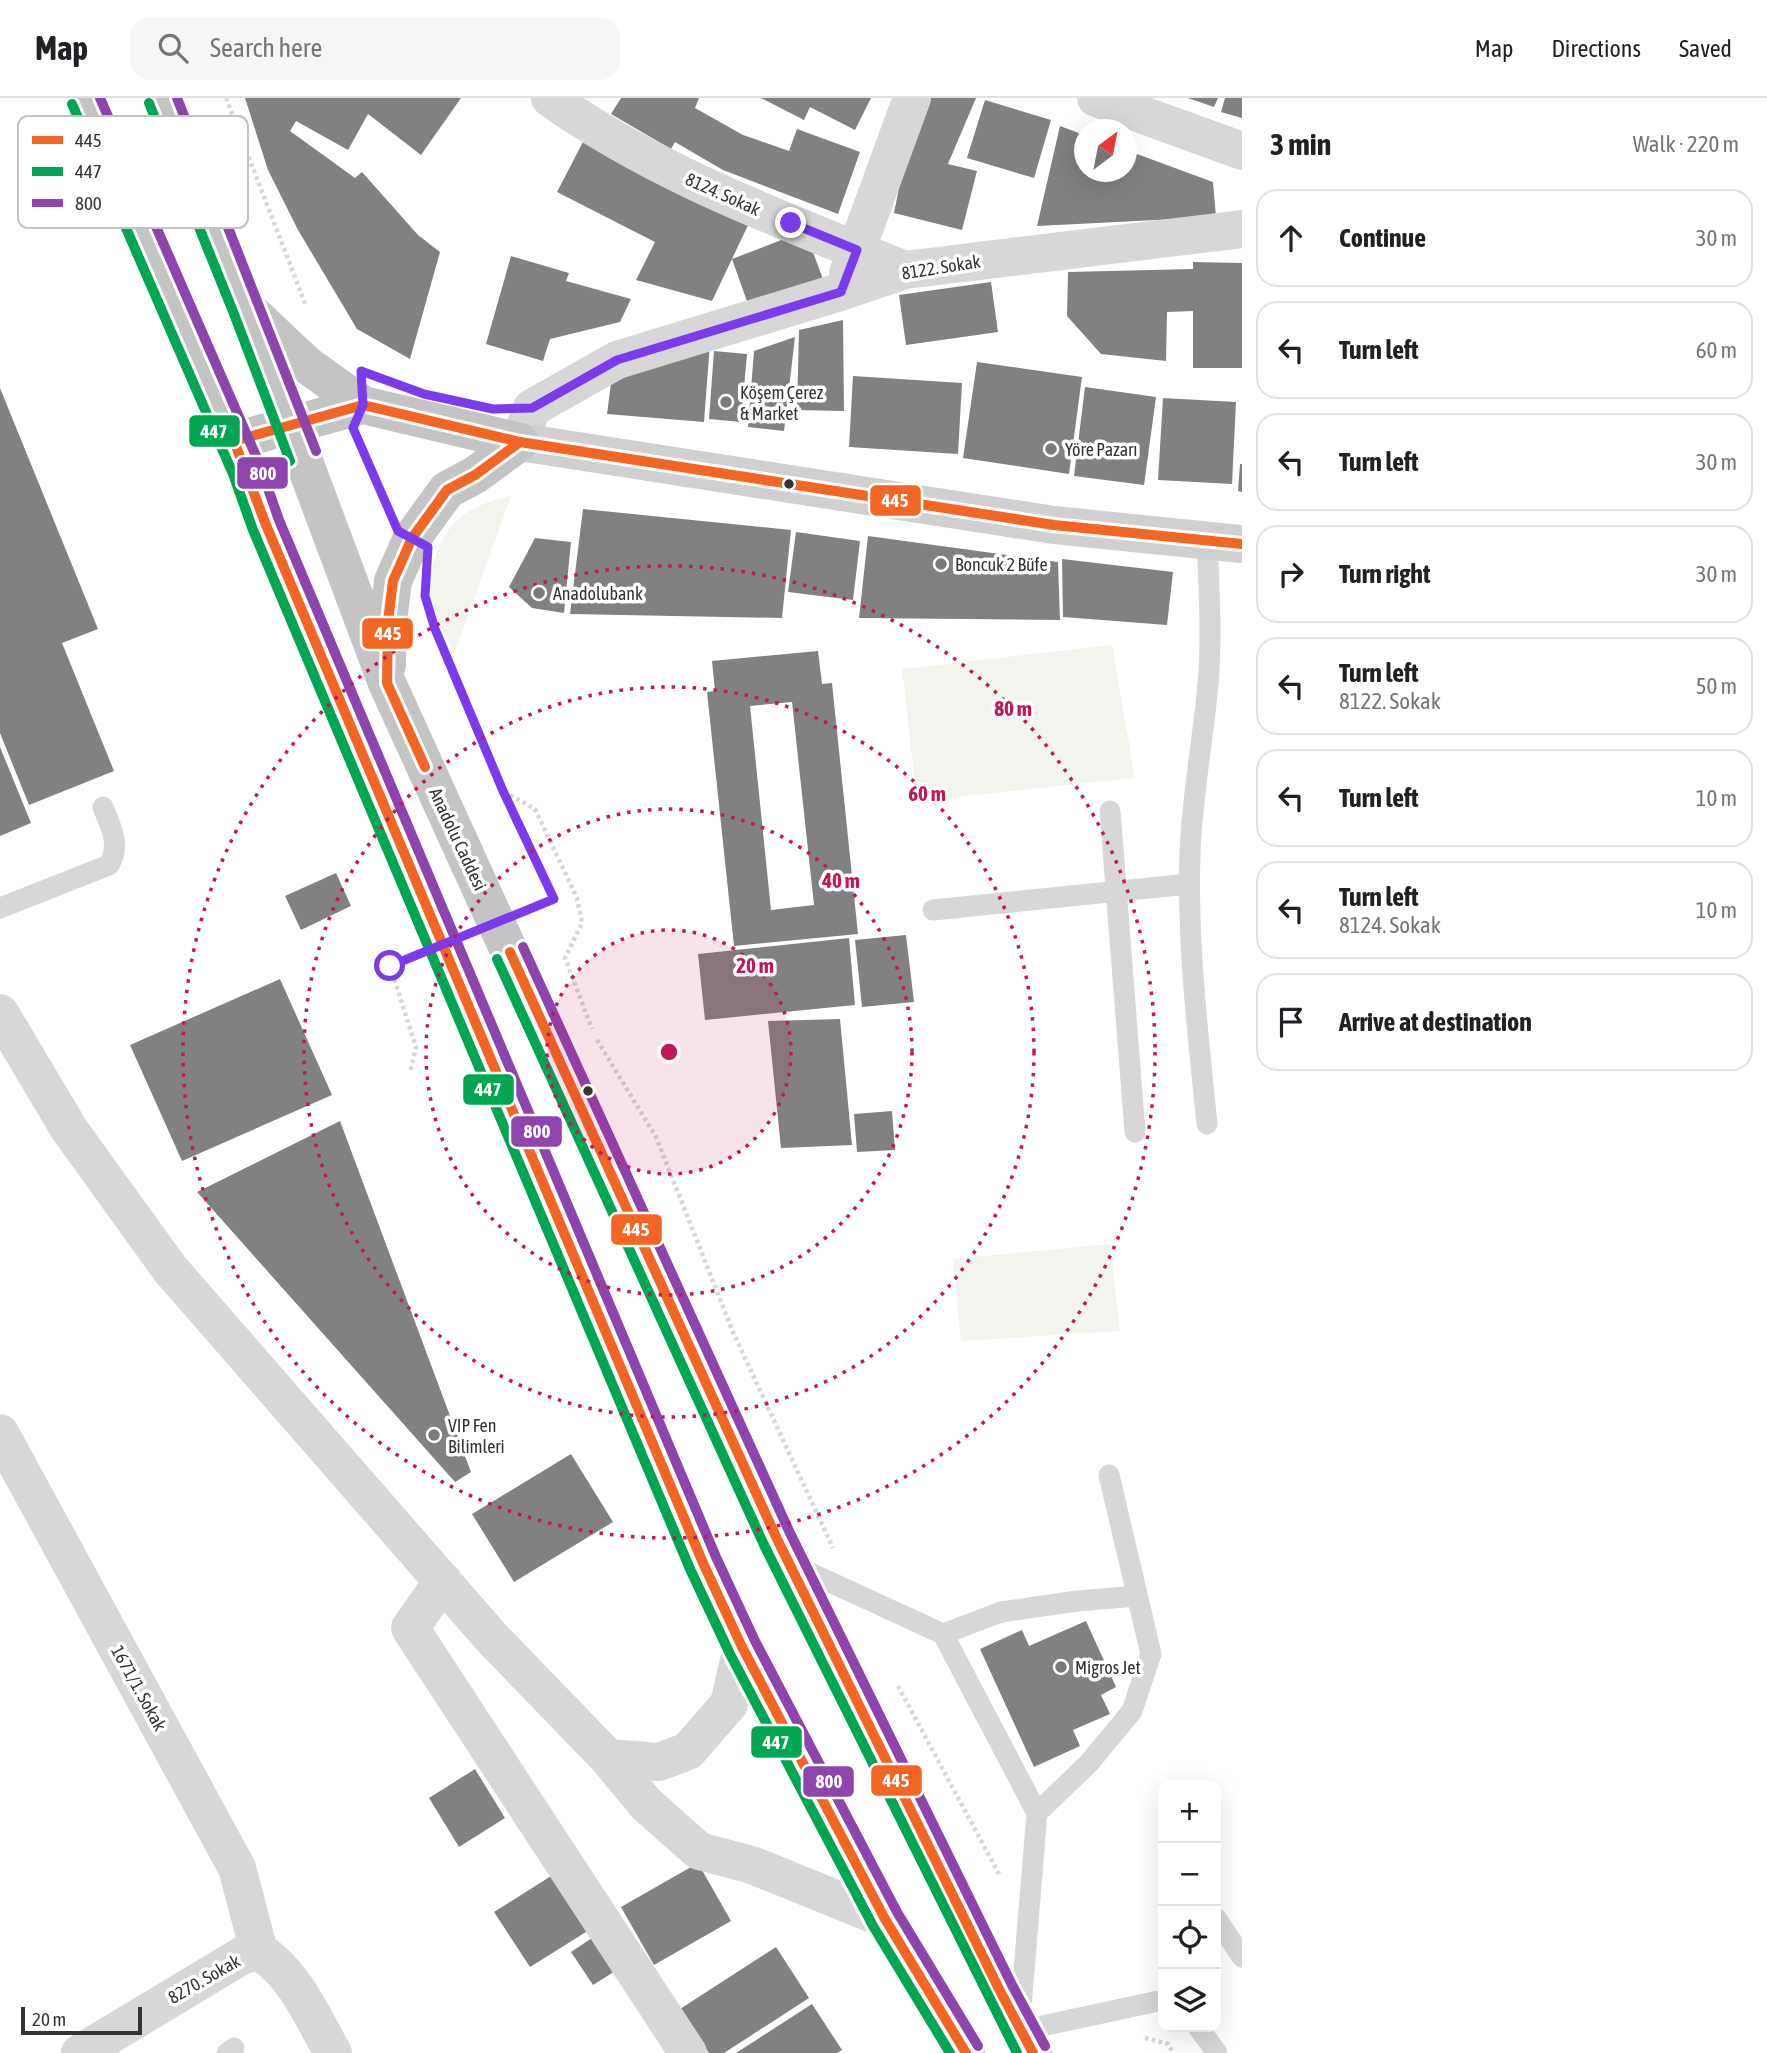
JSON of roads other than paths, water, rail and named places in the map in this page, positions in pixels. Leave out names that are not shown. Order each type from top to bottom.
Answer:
[{"type":"highway","points":[[85,98],[93,116]]},
{"type":"highway","name":"Anadolu Caddesi","points":[[162,98],[169,116]]},
{"type":"highway","points":[[141,228],[234,442],[266,525],[681,1512],[742,1647],[885,1919],[965,2053]]},
{"type":"highway","name":"Anadolu Caddesi","points":[[214,228],[387,683],[790,1564],[1026,2042]]},
{"type":"highway","points":[[247,309],[307,365],[363,405],[520,442]]},
{"type":"highway","points":[[234,442],[363,405]]},
{"type":"highway","points":[[387,683],[388,621],[393,581],[412,538],[447,490],[475,475],[520,442]]},
{"type":"street","name":"8124. Sokak","points":[[550,98],[591,127],[694,182],[905,270]]},
{"type":"street","points":[[841,292],[912,98]]},
{"type":"street","points":[[1096,98],[1242,151]]},
{"type":"street","name":"8122. Sokak","points":[[520,442],[532,408],[617,360],[905,270],[1241,229]]},
{"type":"street","points":[[520,442],[1054,525],[1224,542]]},
{"type":"street","points":[[0,1013],[69,1129],[170,1269],[491,1637],[608,1758],[646,1804],[699,1851],[752,1865],[885,1919]]},
{"type":"street","name":"1671/1. Sokak","points":[[0,1433],[237,1868],[258,1951]]},
{"type":"street","points":[[443,1581],[410,1628],[688,2053]]},
{"type":"street","points":[[608,1758],[659,1762],[688,1751],[729,1704],[742,1647]]},
{"type":"street","points":[[258,1951],[273,1960],[288,1975],[333,2053]]},
{"type":"street","name":"8270. Sokak","points":[[80,2053],[243,1955],[258,1951]]},
{"type":"lane","points":[[1207,1124],[1191,965],[1189,884],[1194,788],[1203,726],[1210,638],[1224,542]]},
{"type":"lane","points":[[0,908],[109,865],[115,854],[116,839],[103,807]]},
{"type":"lane","points":[[1110,811],[1135,1132]]},
{"type":"lane","points":[[933,910],[1189,884]]},
{"type":"lane","points":[[1037,1812],[1089,1763],[1132,1711],[1151,1654],[1109,1475]]},
{"type":"lane","points":[[790,1564],[943,1634],[1037,1812],[1028,1925],[1026,2042],[1158,2002]]},
{"type":"lane","points":[[943,1634],[1001,1612],[1137,1596]]},
{"type":"lane","points":[[1221,1926],[1242,1957]]},
{"type":"lane","points":[[1202,2032],[1217,2053]]},
{"type":"place","name":"Köşem Çerez & Market","points":[[726,402]]},
{"type":"place","name":"Yöre Pazarı","points":[[1051,449]]},
{"type":"place","name":"Boncuk 2 Büfe","points":[[941,564]]},
{"type":"place","name":"Anadolubank","points":[[539,593]]},
{"type":"place","name":"VIP Fen Bilimleri","points":[[434,1435]]},
{"type":"place","name":"Migros Jet","points":[[1061,1667]]}]
